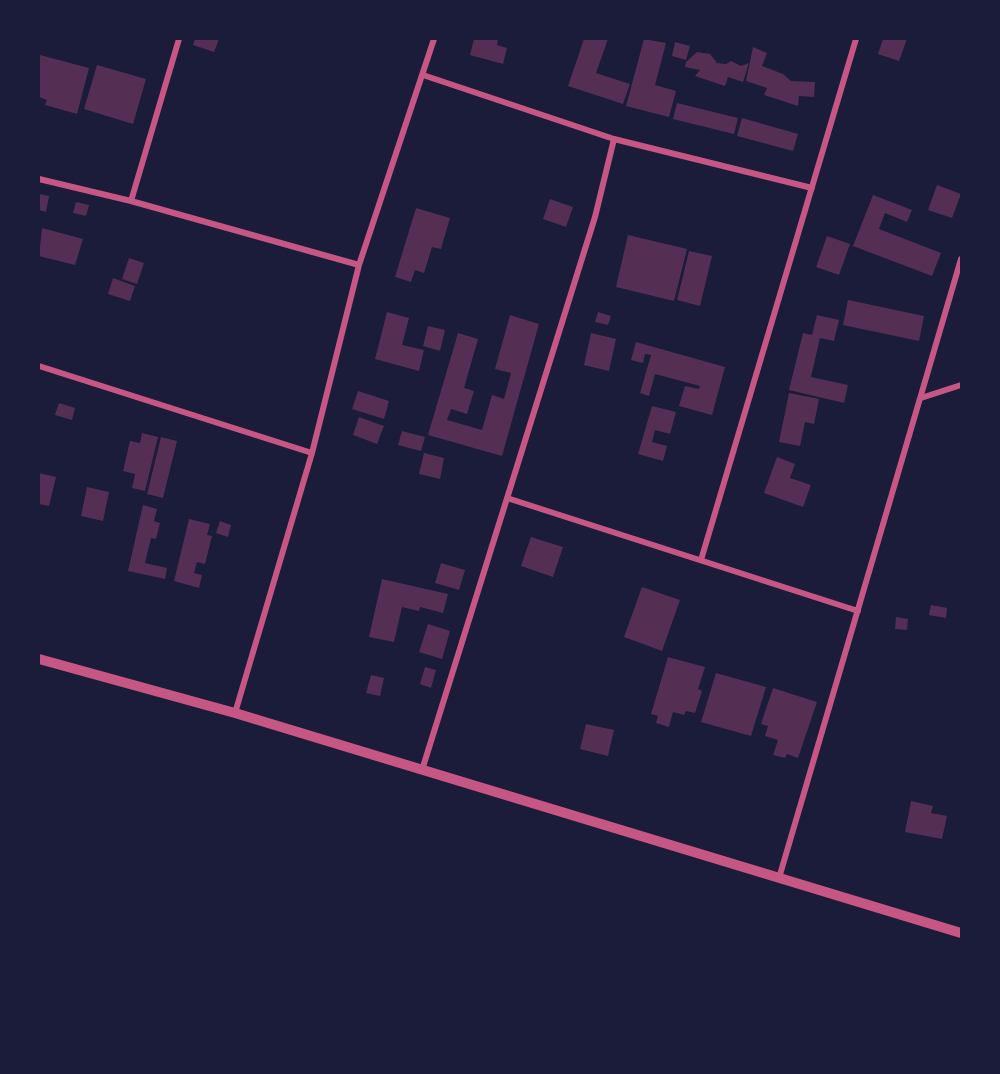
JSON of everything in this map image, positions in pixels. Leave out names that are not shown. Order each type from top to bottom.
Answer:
[{"type":"street","points":[[131,201],[179,39]]},
{"type":"street","points":[[235,713],[312,453],[359,265],[434,39]]},
{"type":"street","points":[[701,560],[856,39]]},
{"type":"street","points":[[423,75],[614,139],[812,188]]},
{"type":"street","points":[[422,770],[595,217],[614,139]]},
{"type":"street","points":[[39,179],[131,201],[359,265]]},
{"type":"street","points":[[779,878],[961,259]]},
{"type":"street","points":[[39,366],[312,453]]},
{"type":"street","points":[[921,398],[961,385]]},
{"type":"street","points":[[507,498],[858,611]]},
{"type":"street","points":[[39,659],[235,713],[961,933]]},
{"type":"building","points":[[195,39],[219,39],[214,52],[193,45]]},
{"type":"building","points":[[474,39],[498,39],[497,45],[507,48],[503,64],[470,55]]},
{"type":"building","points":[[584,39],[608,39],[596,73],[630,84],[623,104],[568,86]]},
{"type":"building","points":[[644,39],[666,43],[655,85],[676,91],[669,117],[626,106]]},
{"type":"building","points":[[883,39],[907,39],[899,61],[878,54]]},
{"type":"building","points":[[675,42],[690,46],[686,60],[672,56]]},
{"type":"building","points":[[753,47],[767,53],[762,66],[783,74],[791,81],[815,82],[814,97],[799,96],[798,106],[764,95],[767,88],[746,81]]},
{"type":"building","points":[[697,52],[710,54],[717,63],[726,64],[731,61],[741,66],[749,63],[743,82],[728,77],[725,86],[695,76],[700,70],[685,67],[686,62]]},
{"type":"building","points":[[40,55],[89,68],[77,114],[45,105],[47,100],[39,97]]},
{"type":"building","points":[[97,65],[146,79],[133,124],[84,109]]},
{"type":"building","points":[[677,103],[738,118],[734,134],[673,119]]},
{"type":"building","points":[[742,118],[798,134],[793,151],[737,136]]},
{"type":"building","points":[[937,185],[961,194],[952,218],[928,210]]},
{"type":"building","points":[[39,194],[49,196],[46,212],[39,210]]},
{"type":"building","points":[[873,195],[912,210],[907,222],[885,213],[879,229],[941,253],[932,276],[853,246]]},
{"type":"building","points":[[550,199],[573,207],[566,227],[543,219]]},
{"type":"building","points":[[76,202],[89,205],[86,216],[73,213]]},
{"type":"building","points":[[416,208],[450,218],[441,249],[432,247],[424,273],[415,270],[411,282],[395,277]]},
{"type":"building","points":[[42,228],[83,239],[75,265],[39,256]]},
{"type":"building","points":[[628,235],[687,249],[674,301],[616,287]]},
{"type":"building","points":[[827,236],[850,244],[839,275],[816,267]]},
{"type":"building","points":[[689,251],[712,256],[700,306],[677,300]]},
{"type":"building","points":[[129,258],[144,263],[137,284],[122,279]]},
{"type":"building","points":[[113,278],[135,286],[130,301],[108,294]]},
{"type":"building","points":[[848,300],[924,316],[919,341],[843,325]]},
{"type":"building","points":[[387,312],[409,318],[402,345],[424,350],[419,371],[375,359]]},
{"type":"building","points":[[598,312],[611,316],[608,325],[595,322]]},
{"type":"building","points":[[510,315],[539,324],[502,456],[428,435],[458,333],[478,339],[464,388],[474,391],[467,414],[451,409],[447,420],[482,430],[492,395],[504,399],[511,373],[495,369]]},
{"type":"building","points":[[817,315],[839,320],[834,341],[820,338],[811,377],[848,385],[844,403],[789,390],[803,333],[812,335]]},
{"type":"building","points":[[428,326],[445,330],[440,351],[423,346]]},
{"type":"building","points":[[591,333],[616,339],[609,371],[584,365]]},
{"type":"building","points":[[636,342],[725,367],[712,415],[679,406],[685,386],[699,389],[700,386],[655,374],[649,396],[640,393],[651,355],[645,354],[643,363],[631,360]]},
{"type":"building","points":[[358,391],[389,401],[384,419],[352,409]]},
{"type":"building","points":[[789,393],[819,399],[814,424],[805,422],[800,446],[779,442]]},
{"type":"building","points":[[59,403],[75,408],[72,420],[55,415]]},
{"type":"building","points":[[652,406],[676,412],[670,434],[655,430],[652,442],[667,446],[663,461],[638,454]]},
{"type":"building","points":[[359,417],[384,426],[377,444],[353,435]]},
{"type":"building","points":[[402,431],[425,437],[421,451],[398,445]]},
{"type":"building","points":[[142,433],[158,437],[145,491],[132,488],[135,474],[123,471],[130,441],[140,443]]},
{"type":"building","points":[[161,437],[177,441],[163,498],[147,494]]},
{"type":"building","points":[[424,453],[444,458],[440,479],[419,474]]},
{"type":"building","points":[[777,457],[795,464],[790,478],[811,485],[803,507],[764,493]]},
{"type":"building","points":[[39,473],[56,477],[49,506],[39,504]]},
{"type":"building","points":[[87,487],[109,492],[103,521],[81,516]]},
{"type":"building","points":[[143,505],[157,509],[154,521],[160,523],[156,539],[151,538],[145,563],[167,568],[165,579],[128,571]]},
{"type":"building","points":[[189,519],[210,524],[207,535],[212,536],[205,564],[197,562],[194,573],[202,575],[199,588],[174,581]]},
{"type":"building","points":[[220,521],[231,525],[228,537],[216,533]]},
{"type":"building","points":[[531,537],[563,547],[553,577],[521,566]]},
{"type":"building","points":[[441,563],[465,570],[459,590],[435,583]]},
{"type":"building","points":[[382,579],[448,594],[443,613],[420,607],[419,611],[402,607],[394,642],[369,637]]},
{"type":"building","points":[[642,587],[680,600],[662,651],[624,637]]},
{"type":"building","points":[[931,605],[947,608],[946,618],[929,615]]},
{"type":"building","points":[[896,617],[908,619],[907,630],[895,629]]},
{"type":"building","points":[[428,624],[450,631],[442,659],[419,652]]},
{"type":"building","points":[[668,657],[705,667],[698,689],[702,691],[695,713],[686,711],[684,715],[673,712],[669,727],[656,723],[658,716],[651,714]]},
{"type":"building","points":[[425,667],[436,670],[431,688],[420,684]]},
{"type":"building","points":[[716,673],[766,687],[751,736],[701,722]]},
{"type":"building","points":[[371,675],[384,678],[380,696],[366,693]]},
{"type":"building","points":[[773,688],[817,702],[798,758],[787,754],[785,758],[773,755],[778,740],[765,736],[768,726],[761,724]]},
{"type":"building","points":[[586,724],[614,730],[608,756],[580,749]]},
{"type":"building","points":[[911,801],[933,806],[931,813],[947,816],[942,839],[905,832]]}]
